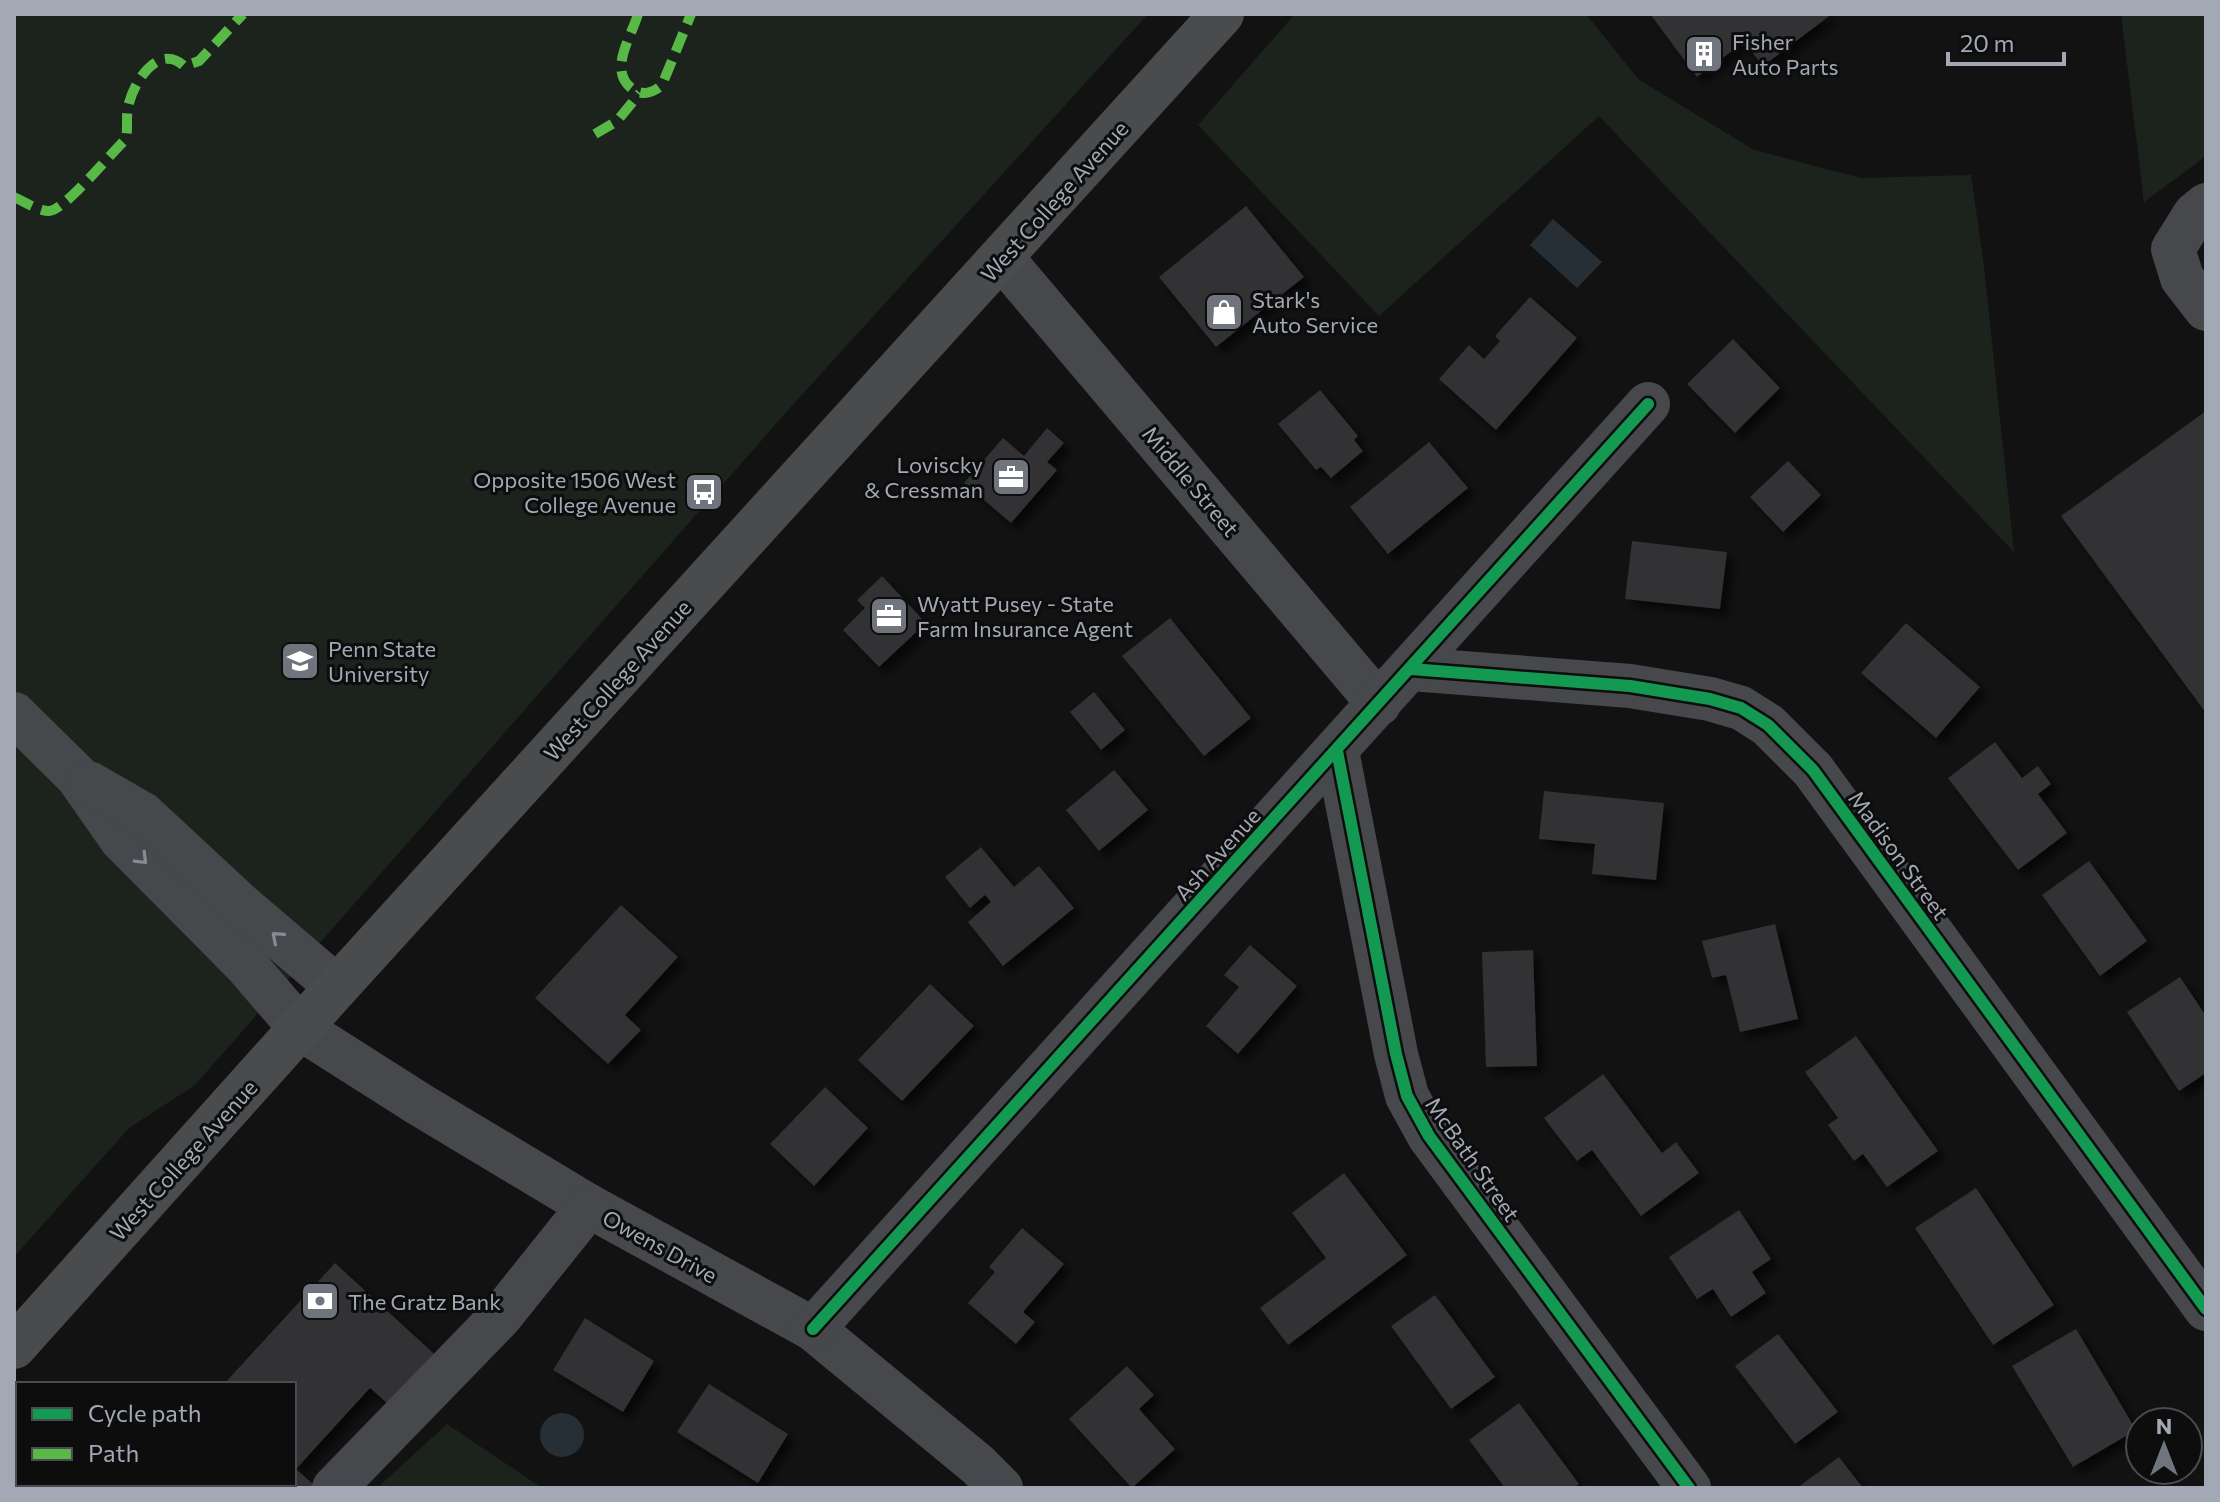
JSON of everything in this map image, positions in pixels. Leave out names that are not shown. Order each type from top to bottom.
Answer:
[{"type":"main road","name":"West College Avenue","points":[[14,1347],[337,987],[1222,14]]},
{"type":"street","points":[[2206,205],[2195,214],[2173,249],[2182,278],[2206,309]]},
{"type":"street","name":"Middle Street","points":[[1002,258],[1379,704]]},
{"type":"street","name":"Ash Avenue","points":[[813,1329],[1648,404]]},
{"type":"street","name":"Madison Street","points":[[1411,669],[1677,692],[1741,708],[1768,725],[1813,770],[2206,1309]]},
{"type":"street","points":[[14,714],[77,776],[143,814],[242,906],[337,987]]},
{"type":"street","name":"McBath Street","points":[[1337,751],[1396,1054],[1407,1096],[1429,1136],[1689,1488]]},
{"type":"street","name":"Owens Drive","points":[[77,776],[121,839],[245,964],[301,1029],[589,1206],[813,1329],[978,1465],[1001,1488]]},
{"type":"street","points":[[334,1488],[500,1317],[589,1206]]},
{"type":"shaded area","name":"Penn State University","points":[[14,14],[1148,14],[789,409],[195,1085],[129,1128],[14,1257]]},
{"type":"shaded area","points":[[1295,14],[1586,14],[1638,79],[1754,150],[1861,178],[1971,175],[1984,267],[2014,552],[1599,116],[1379,316],[1198,125]]},
{"type":"shaded area","points":[[2121,14],[2206,14],[2206,156],[2144,202]]},
{"type":"shaded area","points":[[1553,219],[1602,262],[1577,288],[1530,245]]},
{"type":"shaded area","points":[[562,1413],[577,1420],[584,1435],[577,1450],[562,1457],[547,1450],[540,1435],[547,1420]]},
{"type":"shaded area","points":[[447,1424],[542,1488],[377,1488]]},
{"type":"building","name":"Fisher Auto Parts","points":[[1650,14],[1832,14],[1763,66],[1744,42],[1697,77]]},
{"type":"building","name":"Stark's Auto Service","points":[[1246,206],[1304,277],[1216,347],[1159,277]]},
{"type":"building","points":[[1530,297],[1577,338],[1496,430],[1439,379],[1469,345],[1484,359],[1500,341],[1495,336]]},
{"type":"building","points":[[1733,339],[1780,388],[1735,433],[1687,384]]},
{"type":"building","points":[[1320,390],[1358,436],[1354,440],[1363,451],[1331,478],[1321,467],[1316,470],[1278,424]]},
{"type":"building","points":[[2206,411],[2206,713],[2061,516]]},
{"type":"building","name":"Loviscky & Cressman","points":[[1047,428],[1064,443],[1047,462],[1057,470],[1011,523],[964,483],[1003,438],[1024,456]]},
{"type":"building","points":[[1429,442],[1468,488],[1388,554],[1350,507]]},
{"type":"building","points":[[1788,461],[1821,495],[1783,532],[1750,497]]},
{"type":"building","points":[[1632,541],[1727,552],[1720,609],[1625,599]]},
{"type":"building","name":"Wyatt Pusey - State Farm Insurance Agent","points":[[882,576],[926,623],[879,667],[843,630],[865,608],[857,600]]},
{"type":"building","points":[[1170,618],[1251,718],[1204,756],[1122,656]]},
{"type":"building","points":[[1906,623],[1980,687],[1936,738],[1861,673]]},
{"type":"building","points":[[1094,692],[1125,730],[1101,750],[1070,712]]},
{"type":"building","points":[[1995,742],[2022,778],[2038,766],[2051,784],[2038,794],[2067,833],[2018,870],[1948,778]]},
{"type":"building","points":[[1114,770],[1148,810],[1099,851],[1066,810]]},
{"type":"building","points":[[1544,791],[1664,803],[1656,880],[1592,874],[1595,844],[1539,839]]},
{"type":"building","points":[[981,847],[1014,887],[1039,866],[1074,908],[1003,966],[968,922],[991,902],[985,895],[970,908],[945,877]]},
{"type":"building","points":[[2089,861],[2147,941],[2100,976],[2042,895]]},
{"type":"building","points":[[621,905],[678,957],[625,1015],[641,1030],[608,1064],[535,998]]},
{"type":"building","points":[[1775,924],[1798,1019],[1740,1032],[1726,975],[1712,978],[1702,941]]},
{"type":"building","points":[[1250,945],[1297,986],[1238,1054],[1206,1026],[1239,987],[1224,975]]},
{"type":"building","points":[[1533,950],[1537,1066],[1486,1067],[1482,952]]},
{"type":"building","points":[[2180,977],[2206,1016],[2206,1073],[2179,1091],[2127,1012]]},
{"type":"building","points":[[930,984],[974,1026],[902,1101],[858,1060]]},
{"type":"building","points":[[1856,1036],[1938,1151],[1887,1187],[1863,1154],[1854,1161],[1828,1125],[1838,1118],[1805,1072]]},
{"type":"building","points":[[1603,1074],[1662,1153],[1676,1142],[1699,1173],[1641,1216],[1592,1150],[1577,1161],[1544,1118]]},
{"type":"building","points":[[825,1087],[868,1128],[814,1186],[770,1144]]},
{"type":"building","points":[[1344,1173],[1407,1255],[1288,1345],[1260,1308],[1326,1258],[1292,1213]]},
{"type":"building","points":[[1976,1188],[2054,1305],[1993,1345],[1915,1228]]},
{"type":"building","points":[[1739,1210],[1771,1259],[1752,1272],[1766,1293],[1731,1317],[1713,1289],[1697,1299],[1669,1257]]},
{"type":"building","points":[[1022,1228],[1064,1264],[1023,1312],[1035,1322],[1016,1344],[968,1303],[995,1272],[989,1267]]},
{"type":"building","points":[[335,1263],[443,1362],[397,1412],[370,1388],[296,1469],[296,1382],[226,1382]]},
{"type":"building","points":[[1435,1295],[1495,1377],[1451,1409],[1391,1326]]},
{"type":"building","points":[[585,1318],[654,1361],[623,1412],[553,1370]]},
{"type":"building","points":[[2076,1329],[2124,1410],[2124,1437],[2073,1467],[2012,1366]]},
{"type":"building","points":[[1778,1334],[1838,1412],[1795,1444],[1735,1366]]},
{"type":"building","points":[[1127,1366],[1154,1395],[1139,1409],[1175,1449],[1132,1488],[1069,1419]]},
{"type":"building","points":[[709,1384],[788,1434],[758,1483],[677,1432]]},
{"type":"building","points":[[1519,1403],[1579,1484],[1573,1488],[1505,1488],[1469,1440]]},
{"type":"building","points":[[1839,1457],[1863,1488],[1797,1488]]},
{"type":"building","points":[[296,1469],[314,1485],[311,1488],[188,1486],[296,1486]]},
{"type":"marked path","points":[[14,197],[45,211],[65,202],[126,139],[131,97],[148,68],[165,59],[184,66],[199,61],[243,14]]},
{"type":"marked path","points":[[638,14],[621,64],[626,82],[634,90],[645,93],[662,85],[691,14]]},
{"type":"marked path","points":[[595,134],[617,121],[640,93]]},
{"type":"cycle path","points":[[813,1329],[1648,404]]},
{"type":"cycle path","points":[[1411,669],[1630,686],[1710,699],[1741,708],[1768,725],[1813,770],[2206,1309]]},
{"type":"cycle path","points":[[1337,751],[1396,1054],[1407,1096],[1429,1136],[1689,1488]]},
{"type":"place","name":"Fisher Auto Parts","points":[[1704,54]]},
{"type":"place","name":"Stark's Auto Service","points":[[1224,312]]},
{"type":"place","name":"Loviscky & Cressman","points":[[1011,477]]},
{"type":"place","name":"Opposite 1506 West College Avenue","points":[[704,492]]},
{"type":"place","name":"Wyatt Pusey - State Farm Insurance Agent","points":[[889,616]]},
{"type":"place","name":"Penn State University","points":[[300,661]]},
{"type":"place","name":"The Gratz Bank","points":[[320,1301]]}]
